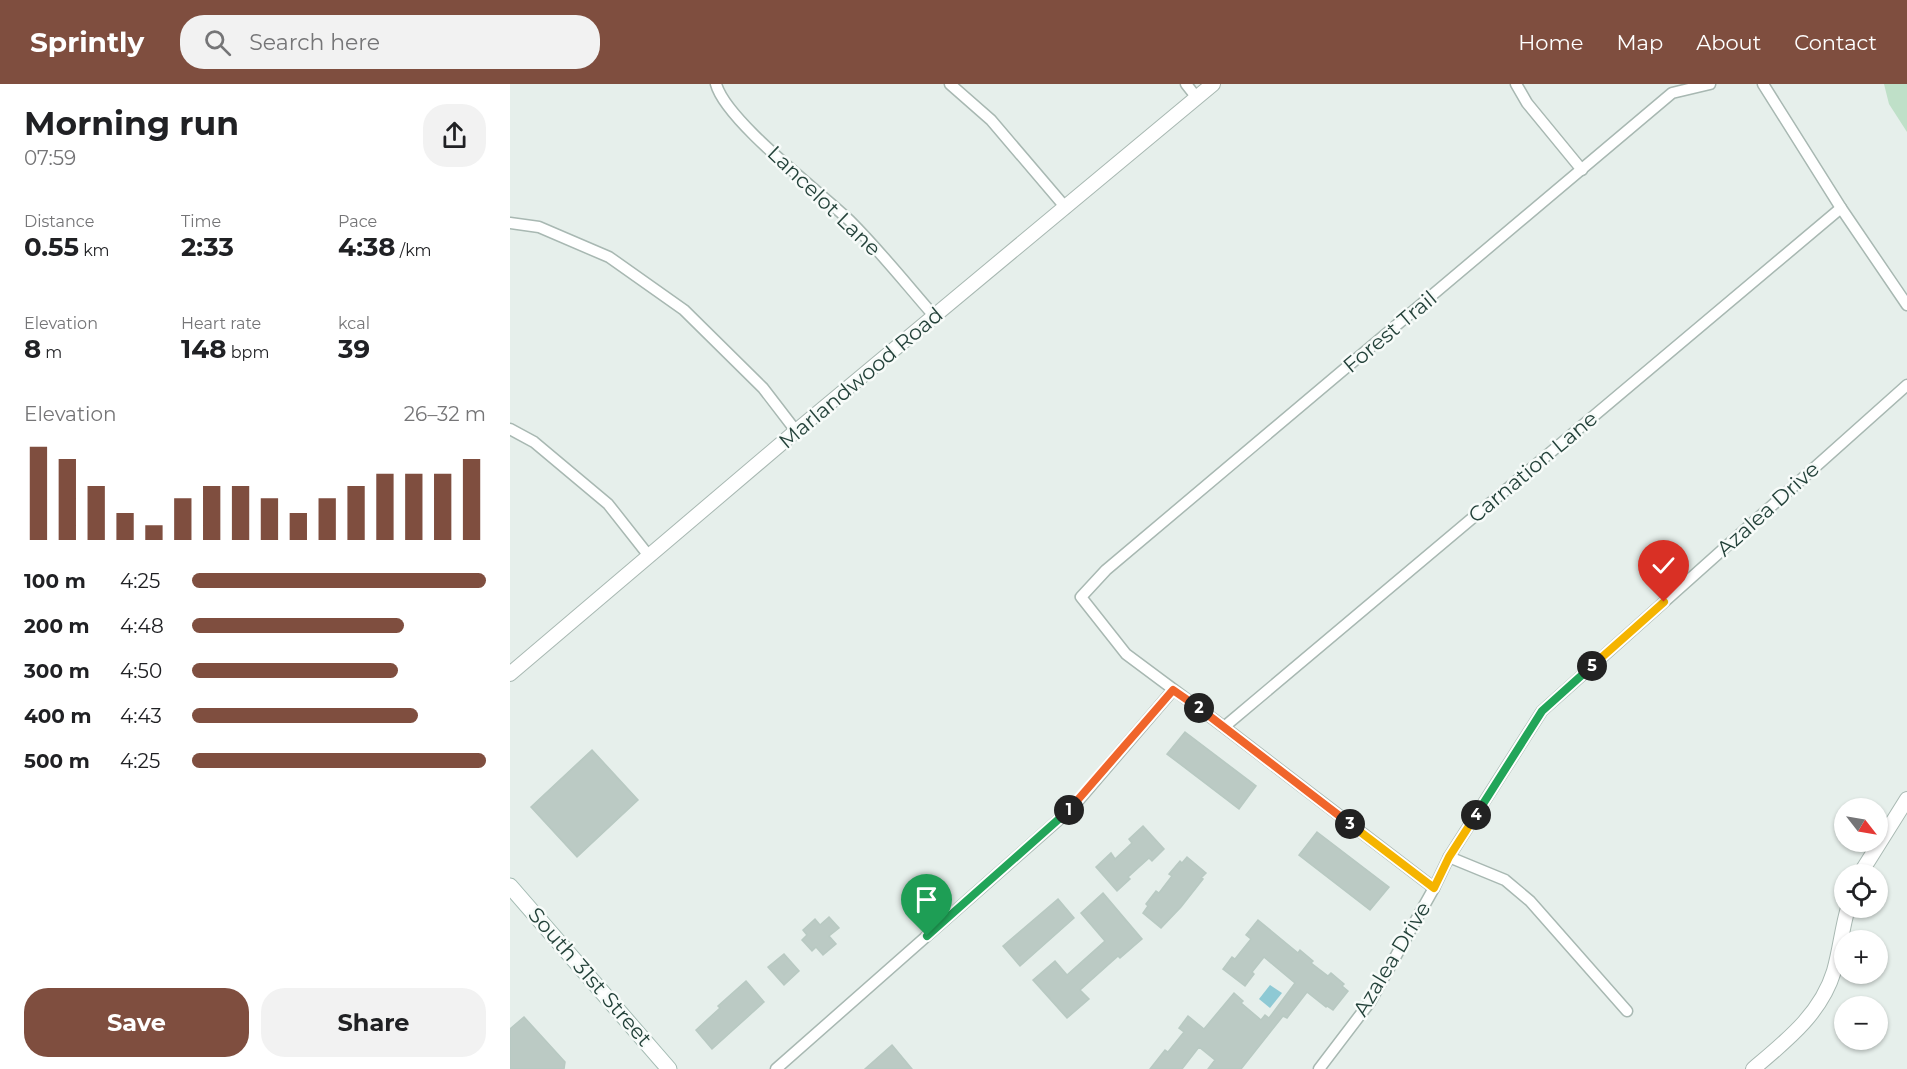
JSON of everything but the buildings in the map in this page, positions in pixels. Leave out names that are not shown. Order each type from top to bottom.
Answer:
[{"type":"main road","name":"South 31st Street","points":[[510,886],[669,1069]]},
{"type":"street","name":"Lancelot Lane","points":[[716,84],[726,103],[745,126],[850,221],[935,317]]},
{"type":"street","points":[[950,84],[991,120],[1066,207]]},
{"type":"street","points":[[1186,84],[1197,98]]},
{"type":"street","name":"Marlandwood Road","points":[[510,674],[796,431],[1213,84]]},
{"type":"street","points":[[1516,84],[1527,103],[1582,170]]},
{"type":"street","name":"Forest Trail","points":[[1173,690],[1126,654],[1081,597],[1106,570],[1672,93],[1710,84]]},
{"type":"street","points":[[1763,84],[1841,208],[1907,305]]},
{"type":"street","name":"Carnation Lane","points":[[1224,727],[1841,208]]},
{"type":"street","points":[[510,223],[539,227],[609,257],[684,310],[763,388],[796,431]]},
{"type":"street","name":"Azalea Drive","points":[[1319,1069],[1370,1002],[1449,857],[1542,711],[1907,385]]},
{"type":"street","points":[[510,429],[534,442],[608,504],[649,556]]},
{"type":"street","points":[[776,1069],[1072,808],[1173,690],[1434,888]]},
{"type":"street","points":[[1866,864],[1907,799]]},
{"type":"street","points":[[1449,857],[1505,879],[1530,901],[1627,1011]]},
{"type":"street","points":[[1753,1069],[1806,1022],[1821,1000],[1833,974],[1846,918]]},
{"type":"green space","points":[[1884,84],[1907,84],[1907,132],[1889,104]]},
{"type":"water","points":[[1270,985],[1282,993],[1270,1008],[1259,999]]},
{"type":"route","points":[[927,936],[1072,808],[1173,690],[1434,888],[1449,857],[1542,711],[1664,602]]}]
